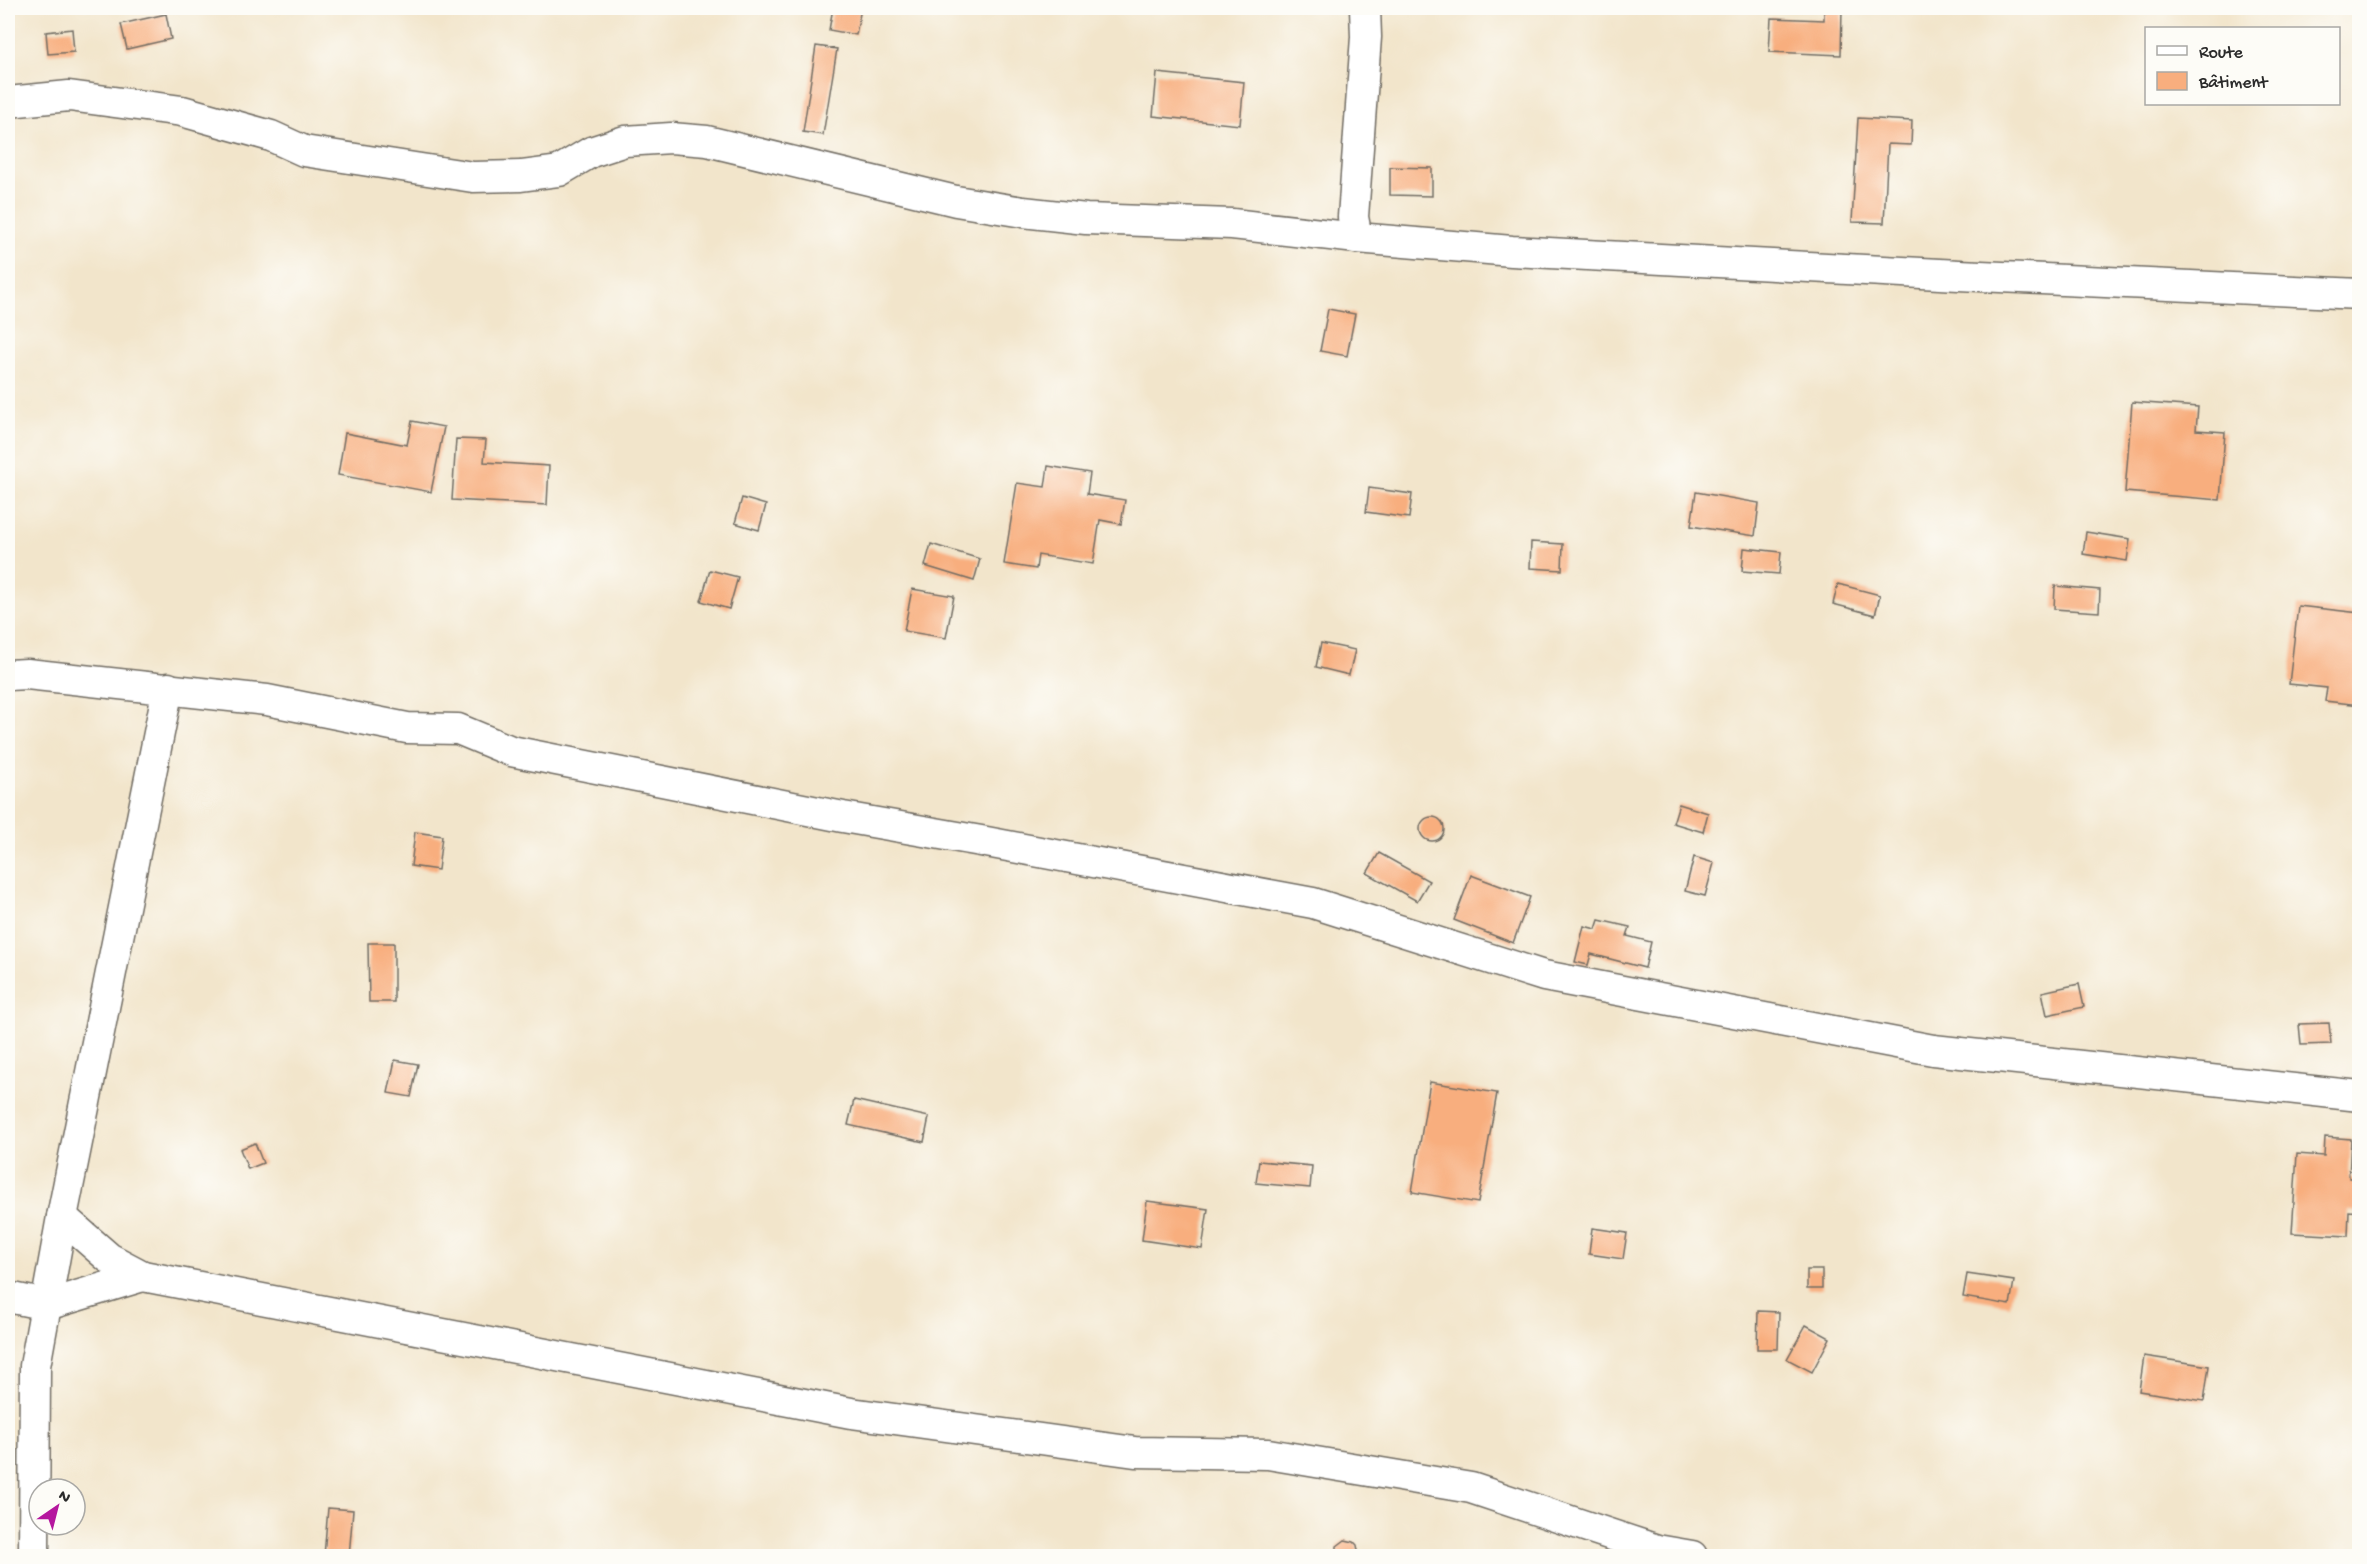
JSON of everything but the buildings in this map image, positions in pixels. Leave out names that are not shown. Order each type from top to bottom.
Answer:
[{"type":"street","points":[[1357,238],[1353,217],[1366,37],[1365,8]]},
{"type":"street","points":[[8,102],[69,96],[182,111],[271,136],[304,151],[473,177],[521,176],[559,171],[591,152],[625,141],[671,138],[707,141],[956,201],[1086,219],[1232,224],[1357,238],[1512,251],[1959,276],[2360,294]]},
{"type":"street","points":[[8,675],[27,674],[168,688],[267,700],[407,728],[458,729],[511,751],[843,818],[981,841],[1313,903],[1544,976],[1933,1050],[2360,1096]]},
{"type":"street","points":[[34,1557],[35,1366],[62,1217],[168,688]]},
{"type":"street","points":[[62,1217],[109,1258],[143,1276],[851,1413],[1136,1452],[1268,1454],[1471,1488],[1657,1550],[1692,1557]]},
{"type":"street","points":[[8,1297],[47,1305],[143,1276]]}]
